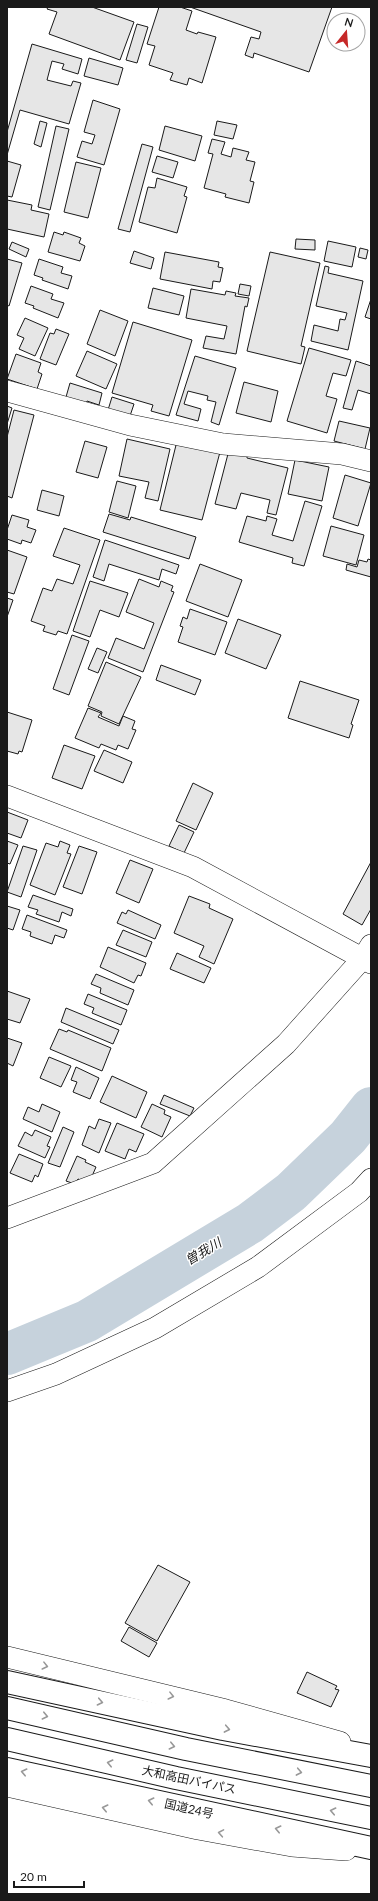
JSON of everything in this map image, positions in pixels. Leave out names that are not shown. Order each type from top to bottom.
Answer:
[{"type":"highway","points":[[7,1682],[223,1729],[371,1756]]},
{"type":"highway","points":[[7,1708],[186,1749],[371,1786]]},
{"type":"highway","name":"大和高田バイパス","points":[[7,1739],[184,1780],[371,1818]]},
{"type":"highway","name":"国道24号","points":[[7,1769],[371,1850]]},
{"type":"street","points":[[7,391],[130,426],[223,444],[342,454],[371,461]]},
{"type":"street","points":[[7,796],[193,867],[368,955],[286,1044],[153,1163],[7,1218]]},
{"type":"street","points":[[7,1391],[56,1374],[155,1328],[258,1267],[359,1192],[371,1179]]},
{"type":"street","points":[[7,1657],[226,1710],[371,1751]]},
{"type":"street","points":[[7,1786],[198,1829],[292,1846],[371,1850]]},
{"type":"building","points":[[48,7],[92,7],[134,22],[120,60],[49,34],[57,12],[47,9]]},
{"type":"building","points":[[159,7],[180,7],[192,11],[186,30],[197,34],[198,32],[216,37],[202,83],[189,78],[187,85],[170,80],[173,73],[149,65],[155,46],[147,44]]},
{"type":"building","points":[[190,7],[332,7],[330,12],[326,12],[326,24],[309,72],[254,53],[253,58],[245,55],[251,37],[259,39],[261,32]]},
{"type":"building","points":[[137,24],[148,27],[137,63],[126,60]]},
{"type":"building","points":[[32,44],[82,59],[78,74],[62,69],[64,64],[52,61],[47,80],[71,86],[73,81],[81,83],[69,124],[20,110],[7,155],[7,132]]},
{"type":"building","points":[[89,58],[123,68],[118,85],[84,76]]},
{"type":"building","points":[[93,100],[120,109],[104,165],[77,157],[82,141],[92,144],[95,135],[84,132]]},
{"type":"building","points":[[40,121],[47,123],[41,147],[34,144]]},
{"type":"building","points":[[217,121],[237,125],[233,139],[214,135]]},
{"type":"building","points":[[56,126],[69,129],[50,210],[38,207]]},
{"type":"building","points":[[165,126],[202,136],[195,161],[159,150]]},
{"type":"building","points":[[212,139],[225,142],[221,154],[231,157],[233,148],[249,152],[246,160],[255,162],[250,181],[254,182],[249,203],[225,197],[226,194],[204,188],[213,154],[208,153]]},
{"type":"building","points":[[142,144],[153,147],[130,232],[118,229]]},
{"type":"building","points":[[157,156],[178,162],[173,178],[152,172]]},
{"type":"building","points":[[7,161],[21,165],[12,197],[7,196]]},
{"type":"building","points":[[76,162],[101,168],[88,218],[64,212]]},
{"type":"building","points":[[157,178],[187,187],[184,196],[187,197],[177,233],[139,222],[148,187],[155,188]]},
{"type":"building","points":[[7,200],[32,205],[31,210],[49,214],[44,237],[7,229]]},
{"type":"building","points":[[54,232],[63,235],[64,232],[81,238],[79,243],[85,246],[80,261],[48,252]]},
{"type":"building","points":[[296,239],[315,240],[315,250],[295,249]]},
{"type":"building","points":[[328,241],[356,247],[352,267],[324,261]]},
{"type":"building","points":[[12,242],[29,249],[26,257],[9,249]]},
{"type":"building","points":[[360,248],[368,250],[366,259],[358,257]]},
{"type":"building","points":[[134,251],[154,258],[151,269],[130,263]]},
{"type":"building","points":[[165,252],[219,262],[218,267],[223,268],[220,282],[213,281],[212,289],[160,279]]},
{"type":"building","points":[[270,252],[320,263],[301,346],[305,347],[301,364],[247,351]]},
{"type":"building","points":[[7,259],[22,263],[9,306],[7,305]]},
{"type":"building","points":[[39,259],[63,267],[61,273],[72,276],[68,289],[42,280],[43,278],[34,275]]},
{"type":"building","points":[[325,266],[329,267],[328,273],[363,281],[348,350],[311,341],[314,325],[338,331],[340,319],[345,320],[347,313],[316,306]]},
{"type":"building","points":[[240,284],[251,286],[249,296],[238,294]]},
{"type":"building","points":[[31,286],[53,294],[51,299],[64,303],[58,318],[33,308],[34,306],[25,303]]},
{"type":"building","points":[[153,288],[184,296],[179,315],[148,308]]},
{"type":"building","points":[[191,289],[225,295],[226,291],[236,293],[235,296],[249,298],[247,307],[245,306],[236,354],[203,348],[206,336],[224,339],[227,326],[186,318]]},
{"type":"building","points":[[371,299],[371,319],[365,317]]},
{"type":"building","points":[[100,310],[128,321],[115,356],[87,344]]},
{"type":"building","points":[[25,318],[48,328],[35,356],[19,349],[24,338],[17,335]]},
{"type":"building","points":[[133,322],[192,340],[169,416],[151,411],[153,405],[112,393]]},
{"type":"building","points":[[56,329],[69,334],[56,365],[40,359],[50,333],[54,334]]},
{"type":"building","points":[[309,348],[351,360],[346,376],[333,373],[326,396],[337,399],[327,433],[287,421]]},
{"type":"building","points":[[87,351],[117,364],[106,389],[76,376]]},
{"type":"building","points":[[16,354],[41,363],[38,372],[42,374],[37,389],[7,379]]},
{"type":"building","points":[[195,356],[236,368],[219,425],[211,422],[216,402],[207,400],[208,396],[188,391],[184,404],[201,409],[198,421],[176,415]]},
{"type":"building","points":[[356,361],[371,366],[371,394],[358,390],[352,410],[343,408]]},
{"type":"building","points":[[244,382],[278,391],[271,422],[236,413]]},
{"type":"building","points":[[70,383],[102,393],[99,405],[87,401],[86,404],[66,397]]},
{"type":"building","points":[[112,397],[134,404],[130,416],[108,410]]},
{"type":"building","points":[[7,406],[12,408],[7,424]]},
{"type":"building","points":[[14,410],[34,415],[12,498],[7,496],[7,437]]},
{"type":"building","points":[[339,421],[370,428],[365,449],[334,441]]},
{"type":"building","points":[[127,439],[170,449],[158,501],[145,498],[149,482],[119,476]]},
{"type":"building","points":[[85,441],[107,447],[98,478],[76,472]]},
{"type":"building","points":[[177,441],[220,452],[202,520],[160,510]]},
{"type":"building","points":[[229,450],[247,455],[247,458],[288,468],[276,515],[267,513],[270,500],[241,493],[236,509],[215,504]]},
{"type":"building","points":[[295,460],[329,467],[322,501],[288,494]]},
{"type":"building","points":[[345,475],[371,483],[358,526],[333,518]]},
{"type":"building","points":[[117,481],[136,486],[128,518],[109,512]]},
{"type":"building","points":[[42,490],[64,496],[59,516],[37,510]]},
{"type":"building","points":[[305,501],[322,506],[304,566],[292,563],[293,558],[239,542],[247,516],[266,521],[267,516],[277,519],[272,535],[293,541]]},
{"type":"building","points":[[109,514],[130,520],[131,517],[196,537],[189,559],[103,532]]},
{"type":"building","points":[[12,515],[29,520],[27,527],[36,530],[31,543],[22,540],[21,544],[7,539],[7,530]]},
{"type":"building","points":[[331,526],[364,535],[356,565],[323,556]]},
{"type":"building","points":[[64,528],[100,540],[67,634],[58,631],[56,635],[43,631],[45,626],[31,621],[43,588],[52,591],[57,579],[73,584],[80,565],[53,556]]},
{"type":"building","points":[[105,540],[179,565],[176,574],[162,569],[159,580],[109,564],[104,581],[93,577]]},
{"type":"building","points":[[7,550],[27,557],[14,594],[7,592]]},
{"type":"building","points":[[368,559],[371,560],[371,577],[346,570],[347,564],[357,567],[359,560],[367,562]]},
{"type":"building","points":[[200,564],[242,580],[228,617],[186,601]]},
{"type":"building","points":[[139,579],[159,587],[161,581],[173,586],[171,591],[174,592],[143,672],[108,658],[116,638],[144,649],[154,623],[126,612]]},
{"type":"building","points":[[90,581],[128,593],[119,617],[100,610],[90,637],[73,631]]},
{"type":"building","points":[[7,598],[13,600],[7,617]]},
{"type":"building","points":[[190,609],[227,622],[215,655],[178,642],[183,627],[180,626],[183,617],[187,619]]},
{"type":"building","points":[[238,619],[281,635],[266,669],[225,653]]},
{"type":"building","points":[[72,635],[89,641],[69,695],[53,689]]},
{"type":"building","points":[[97,648],[107,652],[98,673],[88,669]]},
{"type":"building","points":[[106,662],[141,677],[119,724],[101,716],[102,712],[88,706]]},
{"type":"building","points":[[161,665],[201,680],[195,695],[156,680]]},
{"type":"building","points":[[300,681],[359,700],[351,724],[353,725],[349,738],[288,718]]},
{"type":"building","points":[[88,708],[101,713],[98,717],[119,726],[123,716],[135,721],[132,729],[136,730],[128,749],[118,745],[116,750],[101,744],[99,748],[75,738]]},
{"type":"building","points":[[7,712],[32,720],[22,752],[19,751],[18,754],[7,751]]},
{"type":"building","points":[[64,745],[95,756],[82,789],[52,778]]},
{"type":"building","points":[[104,750],[132,762],[123,783],[94,771]]},
{"type":"building","points":[[193,783],[213,793],[196,830],[176,821]]},
{"type":"building","points":[[7,812],[28,820],[21,838],[7,833]]},
{"type":"building","points":[[179,825],[194,832],[184,853],[169,846]]},
{"type":"building","points":[[7,841],[18,845],[10,864],[7,863]]},
{"type":"building","points":[[60,841],[70,845],[67,853],[71,854],[55,895],[30,885],[46,843],[58,847]]},
{"type":"building","points":[[23,846],[37,850],[21,897],[7,892]]},
{"type":"building","points":[[79,846],[97,852],[82,894],[63,887]]},
{"type":"building","points":[[130,860],[153,869],[139,903],[116,893]]},
{"type":"building","points":[[371,862],[371,909],[362,925],[343,914]]},
{"type":"building","points":[[33,895],[73,909],[71,916],[62,912],[59,922],[36,914],[38,910],[28,907]]},
{"type":"building","points":[[189,896],[210,904],[209,908],[233,919],[214,964],[199,957],[204,946],[174,933]]},
{"type":"building","points":[[7,906],[20,910],[13,930],[7,928]]},
{"type":"building","points":[[128,910],[161,925],[155,939],[117,923],[122,912],[126,914]]},
{"type":"building","points":[[27,915],[67,930],[64,938],[55,935],[52,944],[30,936],[31,932],[22,929]]},
{"type":"building","points":[[123,930],[152,942],[146,957],[116,945]]},
{"type":"building","points":[[108,947],[146,963],[141,976],[138,975],[134,983],[100,967]]},
{"type":"building","points":[[177,953],[211,968],[204,983],[170,969]]},
{"type":"building","points":[[96,974],[134,990],[128,1005],[100,993],[101,988],[91,984]]},
{"type":"building","points":[[7,991],[30,999],[20,1023],[7,1019]]},
{"type":"building","points":[[88,994],[127,1010],[121,1025],[92,1013],[94,1008],[84,1004]]},
{"type":"building","points":[[66,1008],[119,1030],[113,1044],[61,1022]]},
{"type":"building","points":[[59,1029],[67,1032],[68,1030],[111,1048],[102,1071],[50,1049]]},
{"type":"building","points":[[7,1038],[22,1043],[13,1066],[7,1063]]},
{"type":"building","points":[[49,1057],[71,1066],[61,1087],[40,1078]]},
{"type":"building","points":[[76,1067],[99,1078],[90,1099],[73,1092],[77,1082],[71,1080]]},
{"type":"building","points":[[112,1076],[147,1092],[136,1118],[100,1102]]},
{"type":"building","points":[[164,1095],[194,1108],[190,1116],[160,1104]]},
{"type":"building","points":[[42,1104],[60,1112],[52,1132],[23,1119],[28,1107],[39,1112]]},
{"type":"building","points":[[152,1104],[165,1110],[164,1114],[171,1117],[162,1137],[141,1127]]},
{"type":"building","points":[[99,1119],[111,1123],[99,1153],[82,1145],[89,1126],[95,1129]]},
{"type":"building","points":[[117,1123],[144,1134],[136,1152],[129,1149],[125,1159],[105,1151]]},
{"type":"building","points":[[63,1127],[74,1132],[60,1167],[48,1163]]},
{"type":"building","points":[[35,1130],[51,1137],[47,1146],[50,1147],[45,1158],[18,1146],[25,1132],[32,1136]]},
{"type":"building","points":[[19,1154],[43,1164],[38,1177],[35,1175],[32,1182],[10,1173]]},
{"type":"building","points":[[77,1156],[96,1167],[89,1183],[78,1179],[75,1184],[66,1181]]},
{"type":"building","points":[[158,1565],[190,1582],[157,1641],[125,1623]]},
{"type":"building","points":[[129,1627],[157,1643],[149,1657],[121,1641]]},
{"type":"building","points":[[307,1672],[337,1686],[335,1689],[339,1690],[331,1707],[297,1693]]},
{"type":"waterway","name":"曽我川","points":[[7,1354],[87,1321],[250,1223],[291,1192],[348,1137],[371,1108]]}]
